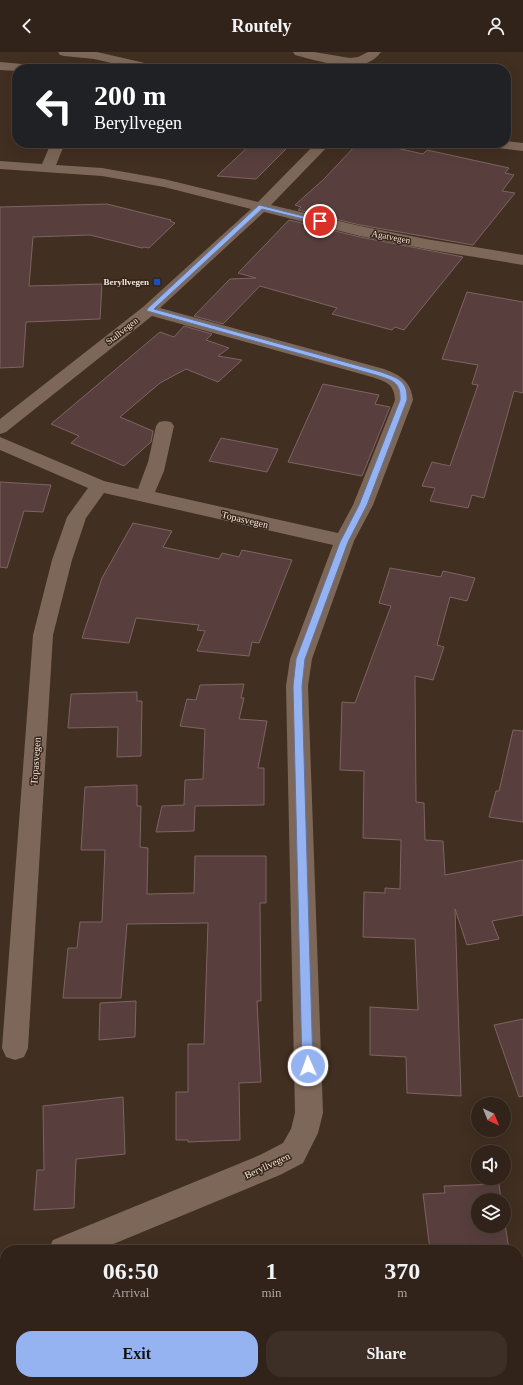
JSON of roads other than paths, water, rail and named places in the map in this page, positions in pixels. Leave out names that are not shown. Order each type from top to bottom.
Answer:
[{"type":"street","points":[[64,52],[97,54],[134,64]]},
{"type":"street","points":[[299,52],[350,62],[364,60],[374,52]]},
{"type":"street","points":[[0,66],[12,67]]},
{"type":"street","points":[[511,146],[523,147]]},
{"type":"street","points":[[47,168],[56,148]]},
{"type":"street","name":"Stallvegen","points":[[0,428],[149,310],[261,207],[319,148]]},
{"type":"street","name":"Agatvegen","points":[[0,165],[102,172],[156,182],[360,231],[426,244],[523,260]]},
{"type":"street","name":"Beryllvegen","points":[[75,1245],[270,1165],[293,1153],[304,1133],[309,1113],[297,686],[301,659],[344,542],[363,505],[404,400],[404,391],[400,383],[392,378],[378,373],[149,310]]},
{"type":"street","points":[[143,496],[154,476],[166,426]]},
{"type":"street","name":"Topasvegen","points":[[0,443],[99,486],[344,542]]},
{"type":"street","name":"Topasvegen","points":[[15,1048],[43,635],[62,560],[77,517],[99,486]]},
{"type":"place","name":"Beryllvegen","points":[[157,282]]}]
